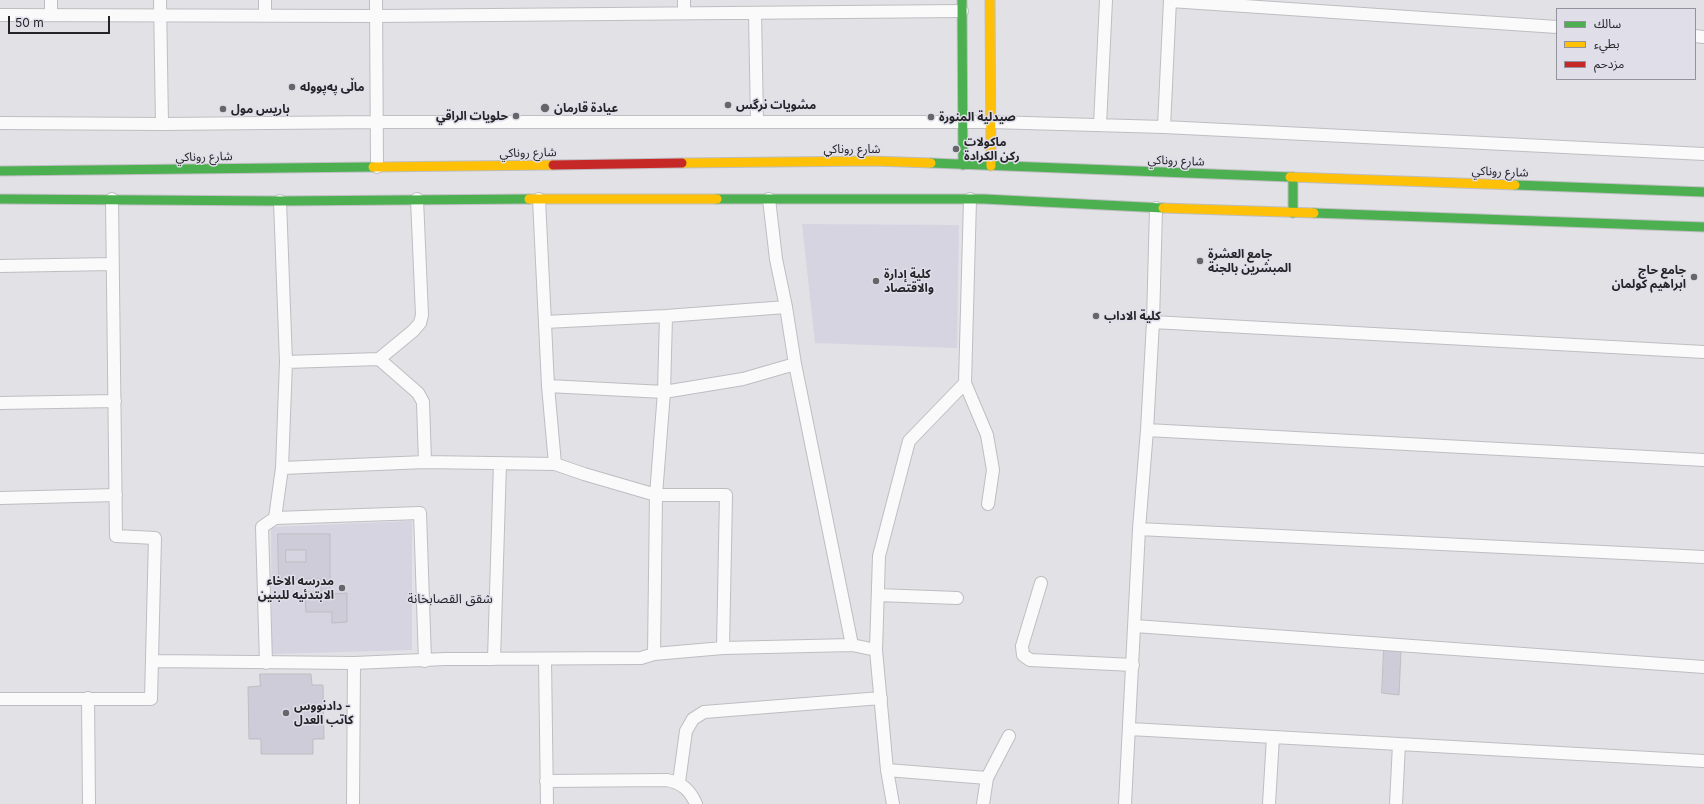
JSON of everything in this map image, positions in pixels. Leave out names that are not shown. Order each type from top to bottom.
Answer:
[{"type":"main road","points":[[990,0],[991,166]]},
{"type":"main road","points":[[962,6],[963,165]]},
{"type":"main road","name":"شارع روناكي","points":[[0,171],[168,173],[376,167],[873,161],[1704,192]]},
{"type":"main road","points":[[1293,177],[1293,213]]},
{"type":"main road","points":[[0,199],[112,199],[168,196],[280,201],[417,199],[970,199],[1156,208],[1704,227]]},
{"type":"street","points":[[51,0],[51,14]]},
{"type":"street","points":[[160,0],[162,124]]},
{"type":"street","points":[[265,0],[265,15]]},
{"type":"street","points":[[376,0],[376,167]]},
{"type":"street","points":[[684,0],[684,13]]},
{"type":"street","points":[[1100,125],[1106,0]]},
{"type":"street","points":[[1164,127],[1170,0],[1556,27]]},
{"type":"street","points":[[0,15],[160,14],[376,16],[755,13],[851,6],[962,6]]},
{"type":"street","points":[[755,13],[757,122]]},
{"type":"street","points":[[0,123],[991,122],[1164,127],[1704,154]]},
{"type":"street","points":[[0,699],[151,699],[155,538],[116,536],[112,199]]},
{"type":"street","points":[[286,362],[379,359],[413,331],[420,323],[422,315],[417,199]]},
{"type":"street","points":[[539,199],[548,386],[555,464]]},
{"type":"street","points":[[769,199],[776,259],[786,307],[795,364],[852,645]]},
{"type":"street","points":[[970,199],[965,383],[987,435],[993,470],[988,504]]},
{"type":"street","points":[[275,518],[282,468],[286,362],[280,201]]},
{"type":"street","points":[[1125,804],[1139,529],[1147,430],[1153,322],[1156,208]]},
{"type":"street","points":[[0,266],[112,264]]},
{"type":"street","points":[[545,322],[666,316],[786,307]]},
{"type":"street","points":[[654,654],[656,495],[664,392],[666,316]]},
{"type":"street","points":[[1153,322],[1704,352]]},
{"type":"street","points":[[379,359],[418,393],[423,402],[425,462]]},
{"type":"street","points":[[548,386],[664,392],[743,379],[795,364]]},
{"type":"street","points":[[893,804],[887,770],[876,650],[879,556],[909,441],[965,383]]},
{"type":"street","points":[[0,403],[114,401]]},
{"type":"street","points":[[1147,430],[1704,460]]},
{"type":"street","points":[[282,468],[425,462],[555,464],[656,495],[726,495],[723,648]]},
{"type":"street","points":[[494,659],[500,464]]},
{"type":"street","points":[[0,498],[116,495]]},
{"type":"street","points":[[266,662],[262,527],[275,518],[420,513],[425,661]]},
{"type":"street","points":[[1139,529],[1704,557]]},
{"type":"street","points":[[1041,583],[1022,646],[1023,655],[1030,660],[1133,666]]},
{"type":"street","points":[[878,594],[957,598]]},
{"type":"street","points":[[1135,626],[1704,667]]},
{"type":"street","points":[[152,661],[354,663],[445,659],[545,660],[640,658],[654,654],[723,648],[852,645],[876,650]]},
{"type":"street","points":[[545,660],[547,804]]},
{"type":"street","points":[[353,804],[354,663]]},
{"type":"street","points":[[88,698],[89,804]]},
{"type":"street","points":[[679,782],[686,731],[693,719],[704,712],[881,698]]},
{"type":"street","points":[[1130,729],[1704,761]]},
{"type":"street","points":[[983,804],[987,778],[1009,736]]},
{"type":"street","points":[[1269,804],[1273,737]]},
{"type":"street","points":[[1396,804],[1399,744]]},
{"type":"street","points":[[887,770],[987,778]]},
{"type":"street","points":[[546,781],[667,780],[679,782],[691,793],[696,804]]},
{"type":"shaded area","points":[[802,224],[959,225],[957,348],[815,343]]},
{"type":"shaded area","name":"مدرسه الاخاء الابتدئيه للبنين","points":[[412,521],[412,650],[272,654],[271,527]]},
{"type":"building","points":[[278,534],[330,534],[330,594],[347,593],[347,622],[332,623],[332,612],[306,612],[305,592],[321,592],[321,579],[279,579]],"holes":[[[286,550],[306,550],[306,562],[286,562]]]},
{"type":"building","points":[[1384,650],[1401,651],[1399,695],[1382,693]]},
{"type":"building","name":"دادنووس - کاتب العدل","points":[[260,674],[311,674],[312,685],[323,685],[324,739],[313,739],[313,754],[261,754],[261,739],[249,739],[248,687],[260,686]]},
{"type":"traffic: fast","points":[[962,0],[963,165]]},
{"type":"traffic: fast","points":[[931,163],[1290,177]]},
{"type":"traffic: fast","points":[[0,171],[373,167]]},
{"type":"traffic: fast","points":[[1293,177],[1293,213]]},
{"type":"traffic: fast","points":[[1515,185],[1704,192]]},
{"type":"traffic: fast","points":[[0,199],[280,201],[529,199]]},
{"type":"traffic: fast","points":[[717,199],[984,199],[1163,208]]},
{"type":"traffic: fast","points":[[1314,213],[1704,227]]},
{"type":"traffic: slow","points":[[990,0],[991,166]]},
{"type":"traffic: slow","points":[[682,163],[873,161],[931,163]]},
{"type":"traffic: slow","points":[[373,167],[553,165]]},
{"type":"traffic: slow","points":[[1290,177],[1515,185]]},
{"type":"traffic: slow","points":[[529,199],[717,199]]},
{"type":"traffic: slow","points":[[1163,208],[1314,213]]},
{"type":"traffic: jam","points":[[553,165],[682,163]]},
{"type":"place","name":"ماڵی پەپوولە","points":[[292,87]]},
{"type":"place","name":"مشويات نرگس","points":[[728,105]]},
{"type":"place","name":"عيادة قارمان","points":[[545,108]]},
{"type":"place","name":"باريس مول","points":[[223,109]]},
{"type":"place","name":"حلويات الراقي","points":[[516,116]]},
{"type":"place","name":"صيدلية المنورة","points":[[931,117]]},
{"type":"place","name":"ماكولات ركن الكرادة","points":[[956,149]]},
{"type":"place","name":"جامع العشرة المبشرين بالجنة","points":[[1200,261]]},
{"type":"place","name":"جامع حاج ابراهيم كولمان","points":[[1694,277]]},
{"type":"place","name":"كلية إدارة والاقتصاد","points":[[876,281]]},
{"type":"place","name":"كلية الاداب","points":[[1096,316]]},
{"type":"place","name":"مدرسه الاخاء الابتدئيه للبنين","points":[[342,588]]},
{"type":"place","name":"دادنووس - کاتب العدل","points":[[286,713]]},
{"type":"district","name":"شقق القصابخانة","points":[[450,599]]}]
